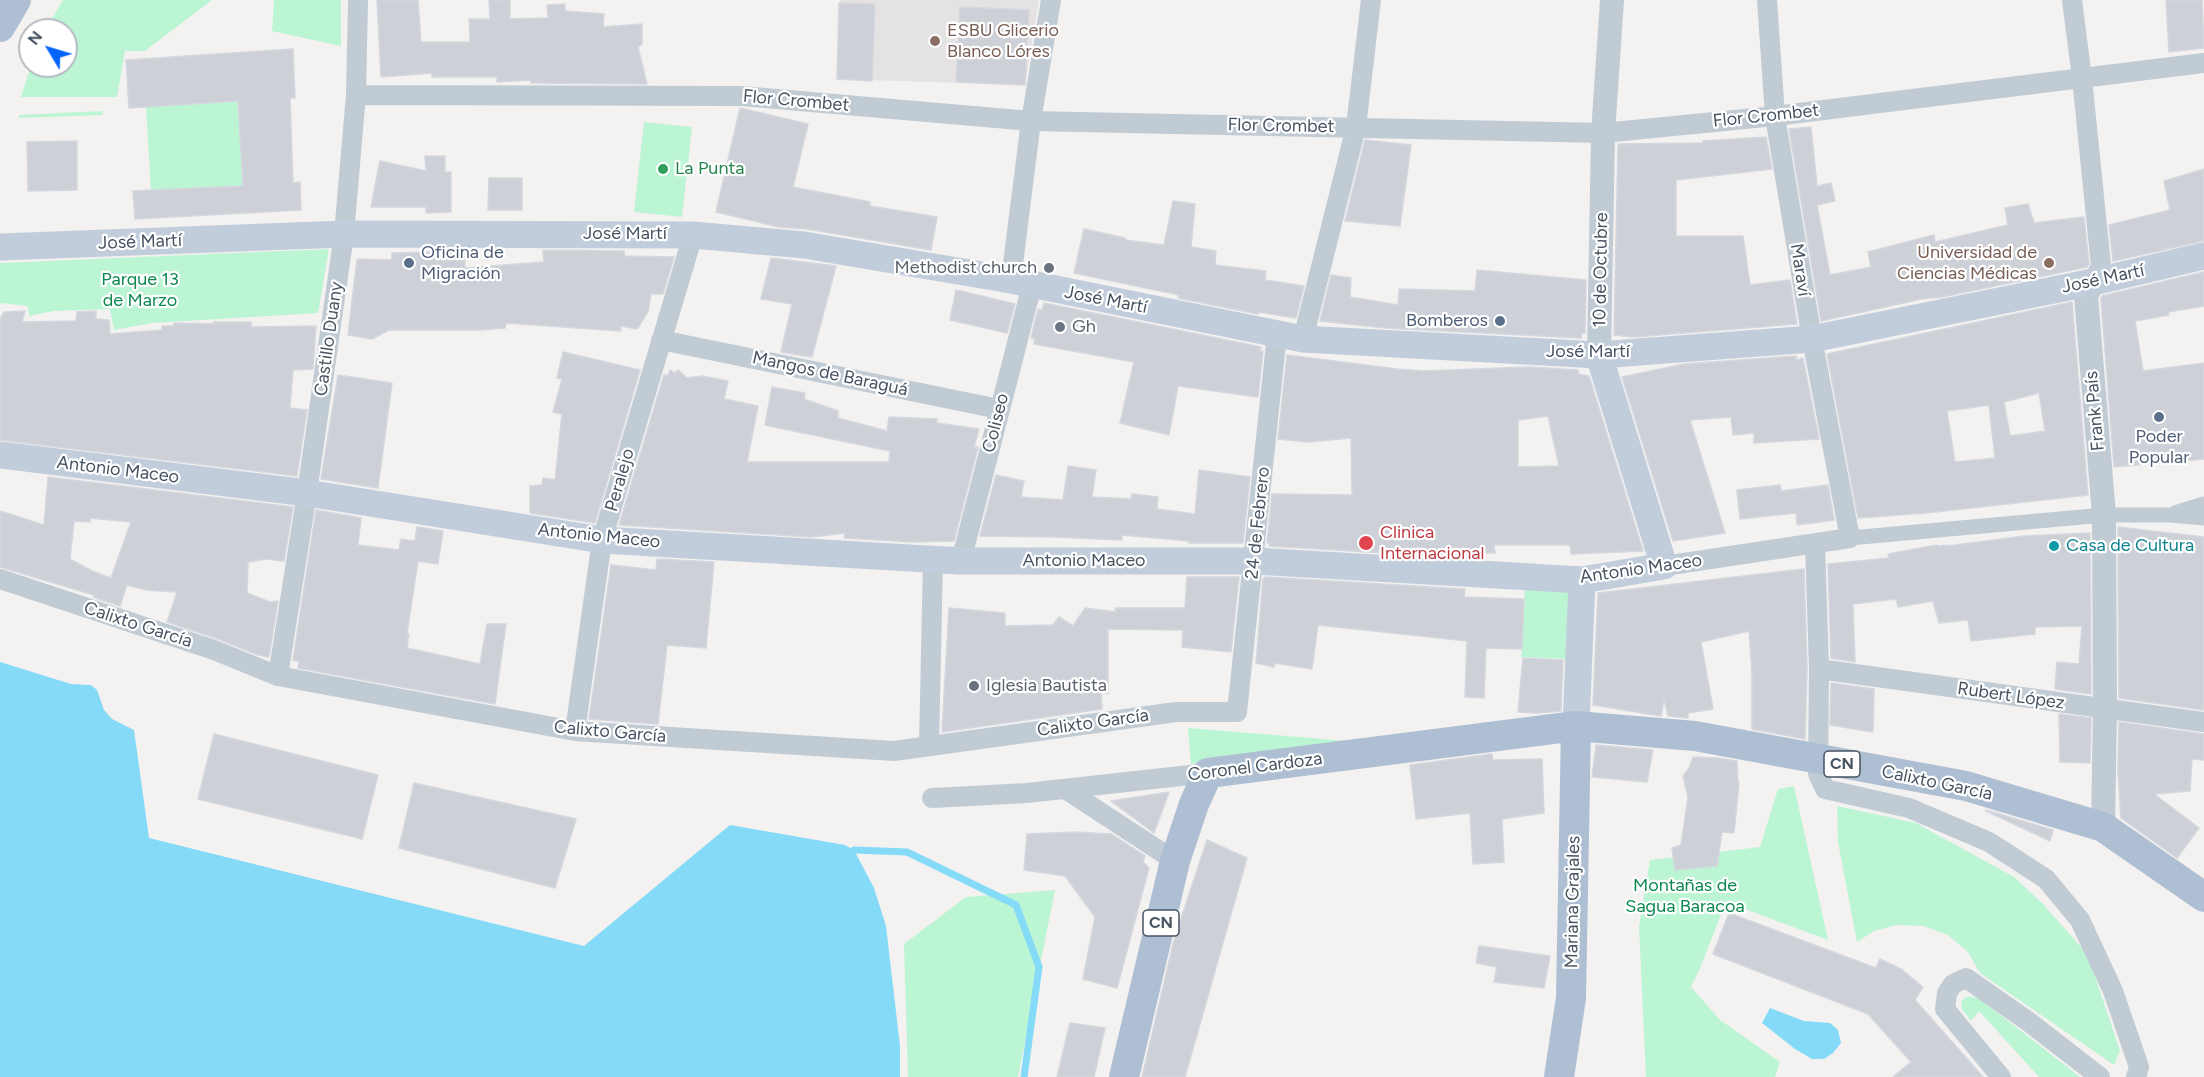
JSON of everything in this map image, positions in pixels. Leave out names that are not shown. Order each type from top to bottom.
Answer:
[{"type":"main road","points":[[0,27],[16,0]]},
{"type":"main road","name":"José Martí","points":[[0,247],[344,234],[693,235],[804,245],[1022,282],[1290,337],[1599,355],[1812,339],[2093,282],[2204,256]]},
{"type":"main road","name":"10 de Octubre","points":[[1599,355],[1664,566]]},
{"type":"main road","name":"Antonio Maceo","points":[[0,456],[307,493],[602,540],[933,560],[1255,561],[1582,580],[1664,566]]},
{"type":"main road","points":[[1576,726],[1582,580]]},
{"type":"main road","name":"Calixto García","points":[[1576,726],[1695,736],[1966,786],[2103,827],[2204,897]]},
{"type":"main road","name":"Coronel Cardoza","points":[[1208,773],[1576,726]]},
{"type":"main road","name":"Mariana Grajales","points":[[1559,1077],[1571,998],[1576,726]]},
{"type":"main road","name":"CN","points":[[1124,1077],[1175,861],[1194,804],[1208,773]]},
{"type":"street","name":"Castillo Duany","points":[[278,676],[344,234],[356,95],[358,0]]},
{"type":"street","name":"Coliseo","points":[[961,561],[999,409],[1022,282],[1031,122],[1051,0]]},
{"type":"street","name":"24 de Febrero","points":[[1237,712],[1255,561],[1290,337],[1356,127],[1371,0]]},
{"type":"street","name":"10 de Octubre","points":[[1599,355],[1603,133],[1612,0]]},
{"type":"street","name":"Maraví","points":[[1767,0],[1775,116],[1812,339],[1850,538]]},
{"type":"street","name":"Frank País","points":[[2072,0],[2101,266],[2086,296],[2104,515],[2103,827]]},
{"type":"street","name":"Flor Crombet","points":[[356,95],[742,96],[1031,122],[1603,133],[1775,116],[2204,63]]},
{"type":"street","name":"Peralejo","points":[[576,731],[602,540],[693,235]]},
{"type":"street","name":"Mangos de Baraguá","points":[[661,340],[999,409]]},
{"type":"street","name":"Antonio Maceo","points":[[2170,515],[2204,504]]},
{"type":"street","name":"Antonio Maceo","points":[[1664,566],[1850,538],[2104,515],[2170,515],[2204,518]]},
{"type":"street","points":[[1815,544],[1819,669],[1818,774],[1825,789],[1909,808],[1989,842],[2046,879],[2080,920],[2113,991],[2139,1066],[2136,1077]]},
{"type":"street","points":[[929,746],[933,560]]},
{"type":"street","name":"Calixto García","points":[[0,579],[214,650],[278,676],[576,731],[894,751],[1176,712],[1237,712]]},
{"type":"street","name":"Rubert López","points":[[1819,669],[2204,722]]},
{"type":"street","name":"Coronel Cardoza","points":[[932,798],[1065,789],[1208,773]]},
{"type":"street","points":[[1065,789],[1175,861]]},
{"type":"street","points":[[2001,1077],[1945,1009],[1947,993],[1953,984],[1966,978],[2029,1022],[2100,1077]]},
{"type":"shaded area","name":"ESBU Glicerio Blanco Lóres","points":[[840,0],[1039,0],[1025,85],[837,79]]},
{"type":"green space","points":[[63,0],[212,0],[145,51],[125,51],[117,97],[21,97],[27,78],[78,78],[78,18],[52,18]]},
{"type":"green space","points":[[274,0],[341,0],[341,46],[272,31]]},
{"type":"green space","points":[[238,101],[243,186],[151,191],[146,107]]},
{"type":"green space","points":[[102,111],[103,115],[19,118],[19,115]]},
{"type":"green space","name":"La Punta","points":[[644,122],[692,127],[682,217],[634,212]]},
{"type":"green space","name":"Parque 13 de Marzo","points":[[329,249],[318,313],[152,323],[114,330],[110,309],[54,311],[29,316],[28,306],[0,303],[0,263]]},
{"type":"green space","points":[[1525,589],[1567,591],[1574,597],[1571,659],[1521,657]]},
{"type":"green space","points":[[1188,728],[1361,742],[1191,764]]},
{"type":"green space","name":"Montañas de Sagua Baracoa","points":[[1794,786],[1828,940],[1726,902],[1691,987],[1720,1020],[1780,1062],[1775,1077],[1646,1077],[1639,926],[1650,860],[1760,847],[1778,789]]},
{"type":"green space","points":[[1837,806],[1916,823],[2014,877],[2043,904],[2088,955],[2120,1051],[2114,1065],[1980,973],[1968,952],[1948,935],[1923,926],[1896,925],[1874,931],[1857,942],[1838,842]]},
{"type":"green space","points":[[1055,890],[1018,1077],[908,1077],[904,944],[966,897]]},
{"type":"green space","points":[[1968,996],[1980,999],[2080,1077],[2039,1077],[1979,1011],[1971,1021],[1962,1009],[1961,1001]]},
{"type":"water","points":[[0,662],[71,684],[91,685],[97,690],[104,710],[112,719],[134,730],[149,838],[584,946],[730,825],[845,845],[854,850],[874,888],[886,926],[900,1046],[900,1077],[0,1077]]},
{"type":"water","points":[[1770,1008],[1804,1021],[1830,1023],[1838,1030],[1841,1043],[1824,1059],[1812,1059],[1795,1049],[1762,1023]]},
{"type":"building","points":[[377,0],[418,0],[421,42],[470,42],[469,19],[490,19],[489,0],[510,0],[510,19],[548,18],[547,5],[565,4],[565,11],[604,14],[603,27],[642,24],[642,44],[638,47],[647,84],[531,83],[531,80],[497,82],[497,77],[432,77],[432,73],[381,77]]},
{"type":"building","points":[[2166,0],[2202,0],[2204,48],[2169,52]]},
{"type":"building","points":[[839,3],[875,4],[872,81],[837,79]]},
{"type":"building","points":[[960,7],[1029,10],[1025,85],[956,82]]},
{"type":"building","points":[[293,49],[295,98],[290,98],[293,183],[300,182],[301,210],[135,219],[133,191],[243,186],[238,101],[129,108],[126,60]]},
{"type":"building","points":[[740,108],[808,124],[793,187],[870,202],[870,206],[937,217],[931,250],[807,229],[779,227],[716,212]]},
{"type":"building","points":[[1811,127],[1817,186],[1831,183],[1835,201],[1817,205],[1830,275],[1871,267],[1868,252],[1934,235],[1935,242],[2008,225],[2005,208],[2028,204],[2034,223],[2084,217],[2089,264],[2087,267],[1821,321],[1789,129]]},
{"type":"building","points":[[1766,137],[1772,169],[1676,180],[1676,236],[1743,236],[1750,285],[1790,280],[1797,324],[1634,337],[1614,335],[1618,144],[1703,143],[1703,141]]},
{"type":"building","points":[[1365,140],[1411,145],[1400,226],[1345,221]]},
{"type":"building","points":[[77,141],[77,190],[28,191],[27,142]]},
{"type":"building","points":[[425,156],[445,156],[445,172],[451,172],[451,212],[426,213],[426,207],[371,207],[380,161],[426,171]]},
{"type":"building","points":[[2204,169],[2204,241],[2113,261],[2109,225],[2170,210],[2164,181]]},
{"type":"building","points":[[489,178],[522,178],[522,210],[488,210]]},
{"type":"building","points":[[1173,201],[1195,204],[1191,247],[1216,251],[1215,265],[1266,271],[1265,280],[1304,286],[1296,318],[1258,312],[1258,314],[1178,298],[1179,295],[1074,273],[1084,229],[1125,238],[1125,240],[1164,245]]},
{"type":"building","points":[[543,250],[624,251],[624,256],[674,257],[663,294],[651,294],[648,312],[637,329],[621,326],[621,331],[506,323],[505,328],[480,330],[389,330],[372,339],[348,335],[357,259],[392,260],[392,253],[465,251],[465,268],[544,262]]},
{"type":"building","points":[[771,258],[836,266],[812,357],[781,352],[792,304],[761,299]]},
{"type":"building","points":[[1477,270],[1586,280],[1585,333],[1582,333],[1581,338],[1385,328],[1320,321],[1331,275],[1351,278],[1350,297],[1398,305],[1399,289],[1475,291]]},
{"type":"building","points":[[2204,272],[2204,306],[2135,321],[2143,371],[2204,363],[2204,459],[2114,467],[2102,296]]},
{"type":"building","points":[[956,290],[1015,304],[1007,333],[950,320]]},
{"type":"building","points":[[2072,302],[2088,495],[1858,518],[1827,354]],"holes":[[[2039,393],[2045,431],[2010,436],[2004,402]],[[1989,405],[1995,458],[1955,462],[1947,411]]]},
{"type":"building","points":[[1044,303],[1261,347],[1260,351],[1263,351],[1258,397],[1178,386],[1169,435],[1120,423],[1134,362],[1034,344],[1035,339],[1031,338],[1038,309],[1042,310]]},
{"type":"building","points":[[25,311],[22,322],[76,321],[77,312],[96,311],[96,319],[109,320],[110,334],[162,330],[162,326],[174,326],[174,323],[251,322],[251,327],[316,326],[313,369],[293,370],[290,408],[307,410],[297,476],[0,440],[0,319],[4,312]]},
{"type":"building","points":[[563,352],[640,370],[595,523],[530,513],[530,486],[542,485],[543,478],[555,480],[562,414],[553,412],[562,379],[557,378]]},
{"type":"building","points":[[1287,355],[1424,371],[1528,367],[1578,370],[1578,374],[1589,376],[1643,551],[1571,554],[1570,545],[1494,545],[1495,553],[1469,553],[1468,558],[1269,546],[1270,543],[1267,543],[1272,494],[1352,495],[1351,438],[1308,442],[1278,439]],"holes":[[[1548,416],[1559,466],[1518,467],[1518,420]]]},
{"type":"building","points":[[1796,356],[1797,360],[1803,358],[1819,439],[1754,443],[1754,433],[1733,435],[1731,417],[1690,420],[1725,533],[1673,541],[1622,377],[1684,364]]},
{"type":"building","points":[[670,370],[675,373],[678,370],[687,378],[702,376],[728,381],[724,399],[758,406],[747,462],[889,462],[890,451],[765,425],[772,387],[805,393],[804,399],[838,411],[838,418],[887,431],[889,417],[937,419],[937,423],[979,429],[974,447],[978,447],[954,541],[913,542],[844,538],[845,533],[812,537],[619,525],[664,375],[668,376]]},
{"type":"building","points":[[338,375],[392,383],[378,488],[321,479]]},
{"type":"building","points":[[1068,466],[1096,470],[1092,497],[1131,499],[1132,494],[1158,497],[1157,509],[1195,514],[1199,470],[1250,477],[1243,543],[1189,543],[1189,541],[1122,535],[1122,540],[980,536],[996,475],[1024,481],[1021,497],[1063,500]]},
{"type":"building","points":[[48,477],[293,507],[284,561],[266,559],[248,562],[247,593],[270,602],[278,601],[269,657],[167,622],[177,592],[146,590],[127,585],[120,606],[93,597],[94,595],[0,567],[0,511],[44,525]],"holes":[[[90,518],[131,522],[111,578],[70,559],[74,521],[90,522]]]},
{"type":"building","points":[[1780,485],[1781,491],[1828,485],[1834,520],[1797,525],[1796,513],[1740,519],[1737,490]]},
{"type":"building","points":[[316,510],[361,518],[358,545],[399,550],[401,539],[415,541],[417,527],[443,531],[438,564],[418,561],[407,648],[480,664],[487,624],[506,624],[495,704],[298,668],[299,661],[293,660]]},
{"type":"building","points":[[2118,527],[2204,537],[2204,710],[2119,698]]},
{"type":"building","points":[[2090,533],[2091,694],[2055,689],[2057,662],[2079,664],[2082,626],[2035,627],[2035,634],[1971,641],[1968,620],[1939,623],[1933,601],[1898,607],[1896,599],[1853,604],[1855,662],[1831,658],[1828,564],[1889,558],[1888,554],[1937,545],[1956,545],[2024,536]]},
{"type":"building","points":[[657,559],[714,562],[706,648],[667,645],[658,724],[589,719],[611,565],[656,570]]},
{"type":"building","points":[[1804,569],[1807,669],[1805,739],[1752,729],[1749,631],[1701,642],[1713,709],[1688,713],[1688,718],[1668,716],[1664,699],[1661,716],[1593,705],[1598,593]]},
{"type":"building","points":[[1187,577],[1239,577],[1231,652],[1182,647],[1183,630],[1108,629],[1108,694],[1101,692],[1102,709],[942,732],[949,608],[1005,613],[1005,626],[1053,625],[1059,617],[1073,626],[1085,608],[1116,612],[1115,608],[1185,608]]},
{"type":"building","points":[[1265,577],[1465,589],[1464,597],[1524,599],[1522,649],[1486,648],[1484,698],[1465,697],[1467,641],[1318,625],[1312,669],[1275,663],[1274,667],[1256,663]]},
{"type":"building","points":[[1523,658],[1563,660],[1561,711],[1518,712]]},
{"type":"building","points":[[1831,683],[1874,689],[1873,732],[1830,725]]},
{"type":"building","points":[[2059,714],[2091,718],[2090,763],[2060,762]]},
{"type":"building","points":[[2119,722],[2204,734],[2204,760],[2192,759],[2190,791],[2154,794],[2199,828],[2177,858],[2121,818],[2118,771]]},
{"type":"building","points":[[214,734],[378,775],[362,839],[198,799]]},
{"type":"building","points":[[1596,745],[1653,750],[1647,782],[1592,777]]},
{"type":"building","points":[[1492,754],[1493,760],[1542,759],[1544,813],[1502,819],[1504,862],[1473,864],[1470,813],[1416,819],[1410,765]]},
{"type":"building","points":[[1693,757],[1737,761],[1739,783],[1734,833],[1722,832],[1717,866],[1675,870],[1672,848],[1681,845],[1688,797],[1683,776]]},
{"type":"building","points":[[414,783],[576,819],[555,888],[399,848]]},
{"type":"building","points":[[1169,792],[1154,833],[1111,801]]},
{"type":"building","points":[[1986,811],[2053,830],[2050,841]]},
{"type":"building","points":[[1075,832],[1111,834],[1145,856],[1143,862],[1149,868],[1117,988],[1083,979],[1095,917],[1065,876],[1024,870],[1027,834]]},
{"type":"building","points":[[1207,840],[1247,858],[1185,1077],[1142,1077],[1174,940]]},
{"type":"building","points":[[1729,913],[1876,968],[1880,959],[1901,969],[1923,987],[1915,1000],[1983,1077],[1893,1077],[1911,1062],[1868,1014],[1713,954]]},
{"type":"building","points":[[1479,946],[1550,956],[1544,988],[1494,982],[1497,967],[1476,963]]},
{"type":"building","points":[[1070,1023],[1105,1028],[1094,1077],[1057,1077]]},
{"type":"waterway","points":[[854,850],[907,852],[1016,905],[1039,967],[1024,1077]]},
{"type":"place","name":"ESBU Glicerio Blanco Lóres","points":[[935,41]]},
{"type":"place","name":"La Punta","points":[[663,169]]},
{"type":"place","name":"Oficina de Migración","points":[[409,263]]},
{"type":"place","name":"Universidad de Ciencias Médicas","points":[[2049,263]]},
{"type":"place","name":"Methodist church","points":[[1049,268]]},
{"type":"place","name":"Bomberos","points":[[1500,321]]},
{"type":"place","name":"Gh","points":[[1060,327]]},
{"type":"place","name":"Poder Popular","points":[[2159,417]]},
{"type":"place","name":"Clinica Internacional","points":[[1366,543]]},
{"type":"place","name":"Casa de Cultura","points":[[2054,546]]},
{"type":"place","name":"Iglesia Bautista","points":[[974,686]]}]
